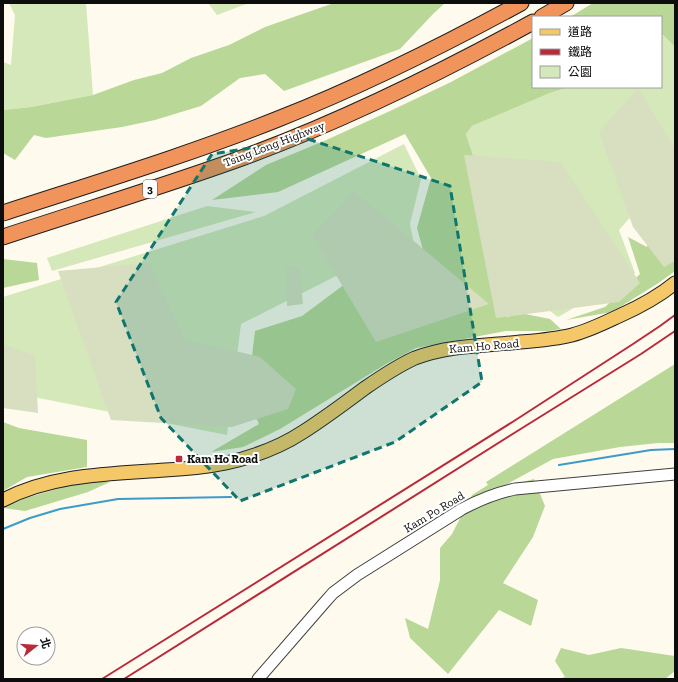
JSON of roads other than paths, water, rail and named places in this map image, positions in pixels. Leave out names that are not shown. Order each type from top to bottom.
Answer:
[{"type":"highway","name":"Tsing Long Highway","points":[[3,213],[182,155],[279,119],[344,92],[415,59],[521,3]]},
{"type":"highway","points":[[544,16],[566,3]]},
{"type":"highway","name":"Tsing Long Highway","points":[[3,237],[194,175],[288,140],[351,114],[425,79],[481,51],[532,23]]},
{"type":"main road","name":"Kam Ho Road","points":[[3,500],[30,488],[77,477],[99,474],[193,468],[217,465],[247,458],[278,446],[298,435],[379,378],[414,359],[456,347],[535,341],[584,332],[640,306],[675,283]]},
{"type":"street","name":"Kam Po Road","points":[[258,679],[334,593],[357,575],[471,504],[496,494],[515,489],[675,474]]},
{"type":"waterway","points":[[559,465],[651,450],[675,449]]},
{"type":"waterway","points":[[3,529],[30,518],[60,509],[118,499],[231,497]]},
{"type":"railway","points":[[102,679],[514,421],[675,315]]},
{"type":"railway","points":[[124,679],[641,354],[675,331]]},
{"type":"place","name":"Kam Ho Road","points":[[179,459]]}]
